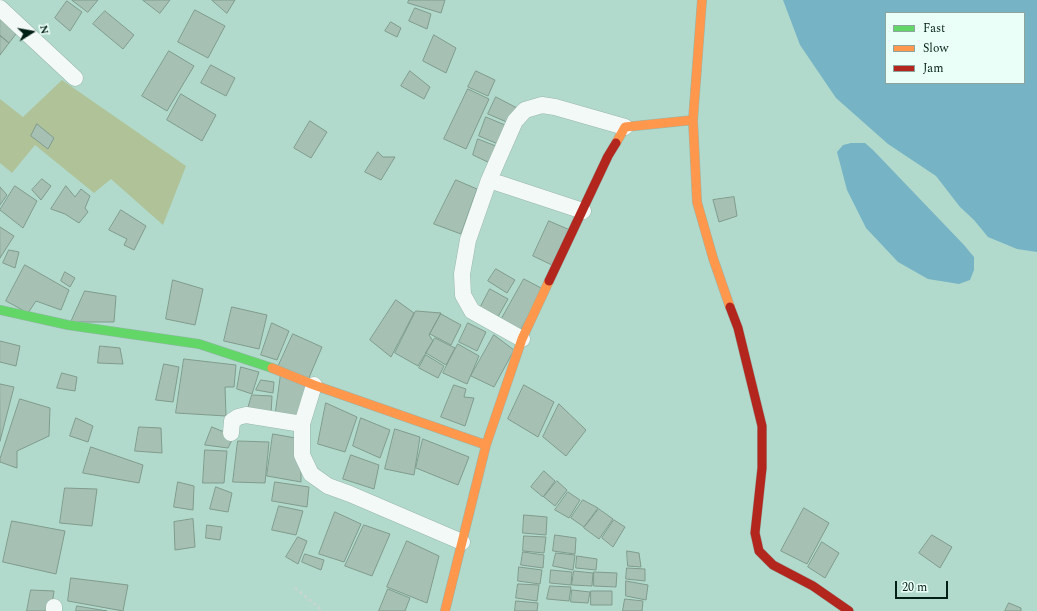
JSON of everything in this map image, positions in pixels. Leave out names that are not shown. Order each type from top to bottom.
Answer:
[{"type":"street","points":[[702,0],[693,120],[697,202],[713,258],[738,328],[762,426],[762,468],[755,533],[759,551],[773,565],[813,586],[849,611]]},
{"type":"street","points":[[0,8],[75,78]]},
{"type":"street","points":[[522,339],[472,311],[464,295],[462,274],[468,240],[489,180],[515,121],[525,110],[542,105],[555,107],[625,127],[693,120]]},
{"type":"street","points":[[445,611],[486,445],[522,339],[608,156],[625,127]]},
{"type":"street","points":[[489,180],[583,211]]},
{"type":"street","points":[[0,310],[68,325],[199,344],[266,365],[314,385],[486,445]]},
{"type":"street","points":[[314,385],[302,424],[302,455],[311,474],[328,486],[462,542]]},
{"type":"street","points":[[231,433],[232,421],[238,417],[246,415],[302,424]]},
{"type":"path","points":[[295,588],[323,611]]},
{"type":"green space","points":[[62,80],[186,166],[163,225],[111,179],[94,193],[35,145],[12,173],[0,163],[0,99],[23,117]]},
{"type":"water","points":[[783,0],[1037,0],[1037,252],[1017,249],[988,237],[974,220],[960,207],[936,176],[888,144],[836,98],[800,45]]},
{"type":"water","points":[[851,143],[865,143],[873,150],[964,245],[974,257],[974,270],[970,280],[959,284],[928,279],[898,262],[866,228],[847,190],[837,152],[843,145]]},
{"type":"building","points":[[72,0],[98,0],[88,12]]},
{"type":"building","points":[[143,0],[170,0],[160,13]]},
{"type":"building","points":[[212,0],[235,0],[227,13]]},
{"type":"building","points":[[409,0],[445,0],[441,13],[408,3]]},
{"type":"building","points":[[67,1],[82,12],[70,31],[55,18]]},
{"type":"building","points":[[415,8],[431,14],[427,29],[409,21]]},
{"type":"building","points":[[195,10],[225,26],[208,58],[178,42]]},
{"type":"building","points":[[105,11],[134,35],[123,49],[93,24]]},
{"type":"building","points":[[0,14],[19,30],[9,43],[0,35]]},
{"type":"building","points":[[391,22],[401,28],[397,37],[385,31]]},
{"type":"building","points":[[434,35],[456,48],[446,73],[423,61]]},
{"type":"building","points":[[0,36],[9,43],[0,55]]},
{"type":"building","points":[[169,51],[194,66],[167,111],[142,96]]},
{"type":"building","points":[[211,65],[235,78],[226,96],[201,83]]},
{"type":"building","points":[[410,71],[430,87],[424,99],[401,86]]},
{"type":"building","points":[[476,71],[495,80],[488,96],[468,87]]},
{"type":"building","points":[[468,89],[489,99],[466,149],[444,139]]},
{"type":"building","points":[[181,94],[216,115],[202,141],[167,120]]},
{"type":"building","points":[[496,97],[517,108],[509,123],[488,114]]},
{"type":"building","points":[[486,117],[505,125],[498,144],[479,136]]},
{"type":"building","points":[[310,121],[327,132],[311,158],[294,148]]},
{"type":"building","points":[[37,124],[54,138],[48,149],[31,136]]},
{"type":"building","points":[[478,139],[501,148],[494,165],[473,155]]},
{"type":"building","points":[[378,152],[383,157],[395,157],[381,180],[365,172]]},
{"type":"building","points":[[42,179],[51,186],[41,200],[32,190]]},
{"type":"building","points":[[456,180],[477,189],[461,234],[434,224]]},
{"type":"building","points":[[15,186],[37,201],[23,228],[0,210]]},
{"type":"building","points":[[66,186],[75,197],[81,189],[90,196],[85,208],[88,212],[79,223],[65,214],[51,209]]},
{"type":"building","points":[[0,187],[7,195],[0,205]]},
{"type":"building","points":[[734,197],[737,216],[719,222],[713,200]]},
{"type":"building","points":[[121,210],[146,226],[134,250],[124,245],[127,239],[109,230]]},
{"type":"building","points":[[549,221],[570,230],[554,266],[533,256]]},
{"type":"building","points":[[0,227],[14,236],[0,258]]},
{"type":"building","points":[[9,250],[19,252],[15,268],[3,263]]},
{"type":"building","points":[[25,265],[69,290],[61,310],[36,301],[28,313],[6,301]]},
{"type":"building","points":[[496,269],[515,280],[507,293],[488,281]]},
{"type":"building","points":[[65,272],[75,278],[70,287],[61,281]]},
{"type":"building","points":[[524,279],[543,289],[520,331],[501,320]]},
{"type":"building","points":[[173,280],[203,289],[195,325],[166,319]]},
{"type":"building","points":[[490,289],[508,299],[495,322],[478,312]]},
{"type":"building","points":[[85,291],[116,296],[114,322],[71,322]]},
{"type":"building","points":[[396,300],[414,313],[391,357],[370,340]]},
{"type":"building","points":[[232,307],[267,315],[259,349],[224,341]]},
{"type":"building","points":[[416,311],[441,313],[429,335],[433,341],[418,366],[395,353]]},
{"type":"building","points":[[441,314],[461,325],[451,345],[430,334]]},
{"type":"building","points":[[272,323],[289,331],[277,360],[261,355]]},
{"type":"building","points":[[468,323],[486,332],[477,351],[459,342]]},
{"type":"building","points":[[293,334],[322,347],[308,380],[278,367]]},
{"type":"building","points":[[494,335],[514,350],[494,387],[471,376]]},
{"type":"building","points":[[435,338],[455,348],[446,365],[426,353]]},
{"type":"building","points":[[0,341],[20,346],[16,366],[0,362]]},
{"type":"building","points":[[458,344],[479,356],[467,384],[443,373]]},
{"type":"building","points":[[100,346],[120,348],[123,364],[98,363]]},
{"type":"building","points":[[426,355],[444,366],[438,378],[419,368]]},
{"type":"building","points":[[184,359],[236,365],[234,387],[225,387],[226,416],[176,413]]},
{"type":"building","points":[[164,364],[179,367],[173,402],[156,400]]},
{"type":"building","points":[[241,367],[259,372],[252,394],[237,389]]},
{"type":"building","points":[[62,373],[77,377],[75,391],[57,388]]},
{"type":"building","points":[[281,374],[307,383],[303,418],[275,418]]},
{"type":"building","points":[[261,380],[274,382],[273,393],[256,390]]},
{"type":"building","points":[[0,384],[14,387],[0,441]]},
{"type":"building","points":[[454,385],[466,389],[464,397],[474,398],[465,426],[441,417]]},
{"type":"building","points":[[524,385],[554,402],[538,437],[508,419]]},
{"type":"building","points":[[252,395],[272,396],[271,415],[247,412]]},
{"type":"building","points":[[20,399],[50,408],[49,436],[17,451],[17,468],[0,462],[0,459]]},
{"type":"building","points":[[326,403],[357,417],[345,452],[318,444]]},
{"type":"building","points":[[559,404],[586,430],[566,456],[543,437]]},
{"type":"building","points":[[76,418],[93,426],[88,442],[70,436]]},
{"type":"building","points":[[361,418],[390,430],[380,458],[353,446]]},
{"type":"building","points":[[139,427],[161,428],[162,453],[135,451]]},
{"type":"building","points":[[212,427],[234,436],[228,448],[205,445]]},
{"type":"building","points":[[395,429],[420,437],[414,475],[385,469]]},
{"type":"building","points":[[273,434],[301,439],[301,482],[267,476]]},
{"type":"building","points":[[423,439],[469,457],[458,485],[416,468]]},
{"type":"building","points":[[238,441],[269,442],[265,483],[233,482]]},
{"type":"building","points":[[91,447],[143,465],[139,483],[83,473]]},
{"type":"building","points":[[205,450],[227,451],[224,483],[203,483]]},
{"type":"building","points":[[351,455],[379,465],[374,489],[343,479]]},
{"type":"building","points":[[544,471],[555,481],[543,497],[531,487]]},
{"type":"building","points":[[557,481],[567,490],[555,506],[544,497]]},
{"type":"building","points":[[178,482],[194,486],[193,510],[174,507]]},
{"type":"building","points":[[275,482],[309,487],[307,507],[272,501]]},
{"type":"building","points":[[216,487],[232,493],[228,512],[210,509]]},
{"type":"building","points":[[65,488],[97,489],[92,526],[60,523]]},
{"type":"building","points":[[568,492],[580,500],[569,518],[555,510]]},
{"type":"building","points":[[583,500],[598,508],[584,527],[571,518]]},
{"type":"building","points":[[279,506],[303,511],[296,535],[272,530]]},
{"type":"building","points":[[804,508],[829,523],[807,564],[781,551]]},
{"type":"building","points":[[599,509],[613,519],[599,539],[584,528]]},
{"type":"building","points":[[335,512],[361,524],[344,562],[319,554]]},
{"type":"building","points":[[524,515],[547,517],[546,535],[523,533]]},
{"type":"building","points":[[193,519],[195,547],[175,550],[174,522]]},
{"type":"building","points":[[614,520],[625,527],[613,547],[602,538]]},
{"type":"building","points":[[12,521],[65,531],[56,574],[3,562]]},
{"type":"building","points":[[207,525],[222,527],[220,540],[206,538]]},
{"type":"building","points":[[364,525],[390,534],[372,576],[345,566]]},
{"type":"building","points":[[555,535],[576,538],[575,554],[553,551]]},
{"type":"building","points":[[932,535],[952,547],[940,568],[919,553]]},
{"type":"building","points":[[524,536],[546,537],[544,553],[523,551]]},
{"type":"building","points":[[298,537],[307,541],[298,564],[286,557]]},
{"type":"building","points":[[407,541],[439,556],[427,603],[387,587]]},
{"type":"building","points":[[822,542],[839,553],[825,578],[808,567]]},
{"type":"building","points":[[627,551],[639,553],[641,567],[628,566]]},
{"type":"building","points":[[523,552],[544,555],[543,568],[521,565]]},
{"type":"building","points":[[556,553],[575,555],[573,570],[553,566]]},
{"type":"building","points":[[305,554],[324,560],[321,570],[302,562]]},
{"type":"building","points":[[577,556],[597,559],[596,570],[576,568]]},
{"type":"building","points":[[519,567],[542,570],[540,584],[518,581]]},
{"type":"building","points":[[627,568],[645,569],[645,581],[626,579]]},
{"type":"building","points":[[551,570],[572,572],[571,585],[550,583]]},
{"type":"building","points":[[574,571],[593,573],[592,586],[572,585]]},
{"type":"building","points":[[594,572],[617,573],[616,587],[594,586]]},
{"type":"building","points":[[71,578],[128,585],[123,611],[68,601]]},
{"type":"building","points":[[626,581],[648,585],[646,600],[626,596]]},
{"type":"building","points":[[518,584],[539,585],[537,601],[516,598]]},
{"type":"building","points":[[550,586],[571,587],[569,601],[547,599]]},
{"type":"building","points":[[388,589],[410,598],[405,611],[379,611]]},
{"type":"building","points":[[31,590],[54,591],[51,611],[27,611]]},
{"type":"building","points":[[572,590],[590,592],[588,603],[571,602]]},
{"type":"building","points":[[591,591],[612,591],[612,605],[591,605]]},
{"type":"building","points":[[625,599],[643,601],[642,611],[623,611]]},
{"type":"building","points":[[516,601],[538,603],[537,611],[515,611]]},
{"type":"building","points":[[1009,603],[1021,608],[1021,611],[1005,611]]},
{"type":"building","points":[[77,606],[107,611],[76,611]]},
{"type":"traffic: fast","points":[[0,310],[68,325],[199,344],[272,368]]},
{"type":"traffic: slow","points":[[702,0],[693,120],[697,202],[713,258],[730,307]]},
{"type":"traffic: slow","points":[[616,143],[625,127],[693,120]]},
{"type":"traffic: slow","points":[[445,611],[486,445],[522,339],[549,281]]},
{"type":"traffic: slow","points":[[272,368],[314,385],[486,445]]},
{"type":"traffic: jam","points":[[549,281],[608,156],[616,143]]},
{"type":"traffic: jam","points":[[730,307],[738,328],[762,426],[762,468],[755,533],[759,551],[773,565],[813,586],[849,611]]}]
